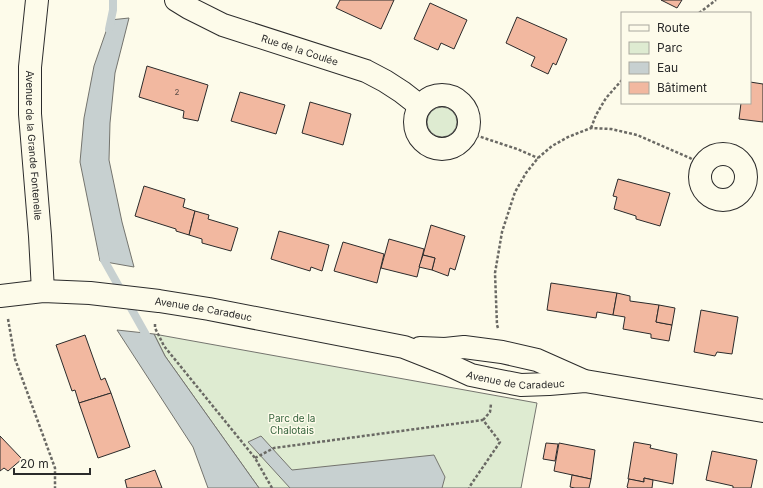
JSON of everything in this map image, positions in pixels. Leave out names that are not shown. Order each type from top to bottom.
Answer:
[{"type":"street","name":"Avenue de la Grande Fontenelle","points":[[37,0],[30,67],[30,114],[43,290]]},
{"type":"street","name":"Rue de la Coulée","points":[[176,0],[189,8],[223,24],[366,71],[402,92],[420,106]]},
{"type":"street","points":[[437,95],[451,97],[462,105],[466,111],[468,117],[467,131],[464,137],[453,146],[439,149],[432,147],[426,144],[417,133],[415,120],[416,113],[424,101],[430,98],[437,95]]},
{"type":"street","points":[[725,154],[731,155],[754,166],[746,175],[745,186],[742,191],[733,199],[721,201],[710,197],[702,188],[700,183],[700,171],[712,157],[725,154]]},
{"type":"street","name":"Avenue de Caradeuc","points":[[4,306],[43,290],[90,293],[159,301],[404,347],[445,349],[464,347],[502,352],[537,360],[585,381],[763,411]]},
{"type":"street","name":"Avenue de Caradeuc","points":[[404,347],[471,375],[520,385],[585,381]]},
{"type":"path","points":[[700,12],[716,0]]},
{"type":"path","points":[[591,128],[596,115],[606,98],[621,81]]},
{"type":"path","points":[[502,352],[497,324],[495,273],[502,232],[515,192],[526,173],[538,158],[552,146],[568,137],[591,128],[611,129],[637,135],[690,158],[703,166]]},
{"type":"path","points":[[467,131],[538,158]]},
{"type":"path","points":[[159,301],[154,328],[164,346],[255,458],[272,488]]},
{"type":"path","points":[[4,306],[15,359],[55,468],[55,488]]},
{"type":"path","points":[[255,458],[274,448],[483,420],[500,442],[469,488]]},
{"type":"green space","points":[[442,107],[453,111],[457,122],[453,133],[442,137],[431,133],[427,122],[431,111]]},
{"type":"green space","name":"Parc de la Chalotais","points":[[154,334],[537,403],[521,488],[259,488],[165,356]]},
{"type":"water","points":[[129,18],[115,73],[110,123],[109,160],[122,222],[134,267],[100,261],[80,162],[84,118],[94,66],[110,20]]},
{"type":"water","points":[[117,330],[154,334],[165,356],[259,488],[208,488],[193,447]]},
{"type":"water","points":[[261,436],[292,470],[434,455],[445,477],[442,488],[290,488],[248,442]]},
{"type":"building","points":[[340,0],[394,0],[381,29],[336,8]]},
{"type":"building","points":[[661,0],[682,0],[677,8]]},
{"type":"building","points":[[430,3],[467,20],[454,49],[441,43],[438,50],[414,39]]},
{"type":"building","points":[[517,17],[567,39],[556,65],[553,63],[548,74],[531,66],[535,57],[506,43]]},
{"type":"building","points":[[147,66],[208,85],[198,121],[183,118],[184,111],[139,97]]},
{"type":"building","points":[[751,82],[763,84],[763,122],[739,119],[741,104],[751,104]]},
{"type":"building","points":[[240,92],[285,105],[276,134],[231,121]]},
{"type":"building","points":[[310,102],[351,114],[343,145],[302,133]]},
{"type":"building","points":[[618,179],[670,193],[660,226],[636,219],[636,216],[614,209],[617,197],[613,196]]},
{"type":"building","points":[[144,186],[185,199],[183,207],[195,211],[189,235],[176,231],[176,229],[135,216]]},
{"type":"building","points":[[195,211],[209,215],[208,219],[238,228],[231,251],[202,243],[202,239],[189,235]]},
{"type":"building","points":[[431,225],[465,236],[455,270],[450,268],[448,276],[432,270],[435,258],[423,255]]},
{"type":"building","points":[[279,231],[329,245],[322,271],[311,267],[310,271],[271,259]]},
{"type":"building","points":[[389,239],[424,249],[417,277],[381,268]]},
{"type":"building","points":[[343,242],[384,254],[377,283],[334,271]]},
{"type":"building","points":[[423,255],[435,258],[432,270],[419,267]]},
{"type":"building","points":[[551,283],[617,293],[613,315],[597,312],[596,318],[547,310]]},
{"type":"building","points":[[617,293],[630,296],[630,301],[659,305],[656,322],[672,325],[669,341],[651,338],[651,334],[623,329],[625,317],[613,315]]},
{"type":"building","points":[[659,305],[675,308],[672,325],[656,322]]},
{"type":"building","points":[[701,310],[738,317],[732,354],[717,352],[715,356],[694,352]]},
{"type":"building","points":[[85,335],[101,380],[105,378],[111,393],[79,403],[75,390],[72,391],[56,345]]},
{"type":"building","points":[[111,393],[130,447],[98,458],[79,403]]},
{"type":"building","points":[[0,436],[22,459],[8,471],[4,468],[0,471]]},
{"type":"building","points":[[634,442],[651,445],[650,448],[677,454],[673,484],[644,478],[644,482],[628,479]]},
{"type":"building","points":[[546,443],[558,444],[555,461],[543,459]]},
{"type":"building","points":[[559,443],[595,450],[591,479],[554,471]]},
{"type":"building","points":[[712,451],[757,460],[751,488],[733,488],[733,486],[706,480]]},
{"type":"building","points":[[155,470],[162,488],[127,488],[125,480]]},
{"type":"building","points":[[572,475],[591,479],[589,488],[570,487]]},
{"type":"building","points":[[644,478],[653,480],[652,488],[627,487],[629,479],[644,482]]},
{"type":"waterway","points":[[109,29],[113,10],[113,0]]},
{"type":"waterway","points":[[103,251],[104,260],[150,342]]}]
